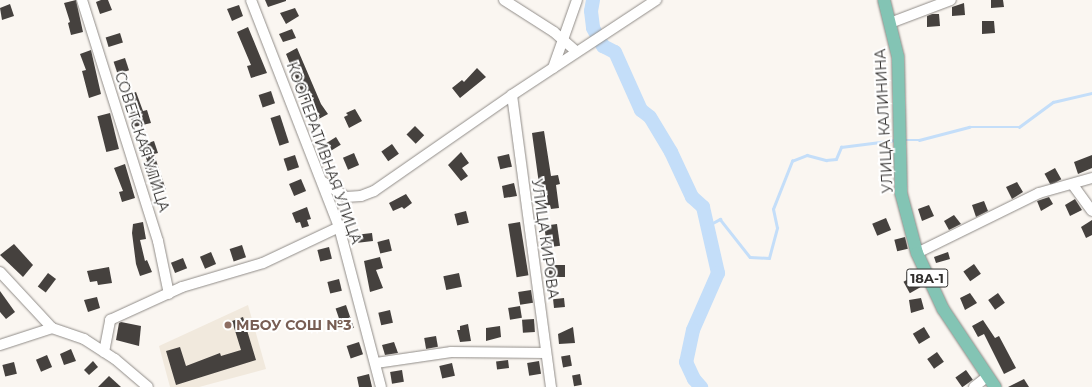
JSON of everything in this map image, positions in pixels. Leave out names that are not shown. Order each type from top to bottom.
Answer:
[{"type":"main road","name":"УЛИЦА КАЛИНИНА","points":[[884,0],[898,57],[901,193],[917,252],[943,309],[991,382]]},
{"type":"street","name":"СОВЕТСКАЯ УЛИЦА","points":[[82,0],[158,241],[168,294]]},
{"type":"street","name":"КООПЕРАТИВНАЯ УЛИЦА","points":[[251,0],[323,182],[339,227],[376,363],[380,387]]},
{"type":"street","points":[[504,0],[521,5],[578,51]]},
{"type":"street","points":[[553,68],[577,0]]},
{"type":"street","points":[[323,182],[346,197],[361,196],[374,191],[512,95],[656,0]]},
{"type":"street","points":[[890,23],[951,0]]},
{"type":"street","name":"УЛИЦА КИРОВА","points":[[512,95],[551,387]]},
{"type":"street","points":[[917,252],[1039,193],[1073,185],[1092,178]]},
{"type":"street","points":[[1073,185],[1092,211]]},
{"type":"street","points":[[104,352],[110,320],[182,287],[263,263],[339,227]]},
{"type":"street","points":[[0,272],[52,328],[84,340],[104,352],[148,387]]},
{"type":"street","points":[[0,346],[52,328]]},
{"type":"street","points":[[376,363],[451,352],[546,353]]},
{"type":"street","points":[[974,387],[991,382]]},
{"type":"shaded area","name":"МБОУ СОШ №3","points":[[248,305],[266,369],[199,387],[170,387],[159,346]]},
{"type":"building","points":[[76,0],[83,32],[71,35],[68,23],[70,22],[64,3]]},
{"type":"building","points":[[108,0],[112,10],[100,14],[96,2]]},
{"type":"building","points":[[265,0],[286,0],[286,1],[268,7]]},
{"type":"building","points":[[991,0],[1003,0],[1004,7],[991,8]]},
{"type":"building","points":[[964,3],[965,15],[952,16],[952,7]]},
{"type":"building","points":[[10,4],[14,16],[2,20],[0,8]]},
{"type":"building","points":[[239,5],[243,16],[232,21],[227,9]]},
{"type":"building","points":[[295,8],[299,16],[286,24],[280,13]]},
{"type":"building","points":[[939,14],[940,26],[927,27],[927,16]]},
{"type":"building","points":[[982,21],[994,21],[995,33],[982,34]]},
{"type":"building","points":[[248,27],[267,73],[251,78],[247,66],[251,65],[237,32]]},
{"type":"building","points":[[292,29],[296,38],[283,42],[279,34]]},
{"type":"building","points":[[120,33],[123,43],[109,47],[106,37]]},
{"type":"building","points":[[297,48],[321,104],[328,114],[317,120],[305,100],[286,54]]},
{"type":"building","points":[[91,50],[101,94],[89,98],[82,71],[86,70],[80,54]]},
{"type":"building","points":[[125,58],[129,70],[118,74],[114,62]]},
{"type":"building","points":[[477,68],[486,77],[460,98],[452,88],[462,80],[464,82]]},
{"type":"building","points":[[271,91],[275,103],[263,107],[259,95]]},
{"type":"building","points":[[136,92],[143,111],[147,110],[151,123],[134,127],[124,96]]},
{"type":"building","points":[[355,109],[362,121],[349,128],[344,117],[348,115],[346,113]]},
{"type":"building","points":[[110,113],[119,149],[106,152],[97,116]]},
{"type":"building","points":[[280,115],[289,143],[279,146],[270,118]]},
{"type":"building","points":[[415,126],[424,135],[416,144],[407,134]]},
{"type":"building","points":[[544,131],[551,176],[558,175],[560,184],[556,185],[559,208],[551,209],[550,205],[542,206],[532,133]]},
{"type":"building","points":[[336,137],[341,145],[329,152],[324,144]]},
{"type":"building","points":[[154,141],[158,153],[154,154],[166,190],[154,193],[143,162],[147,161],[142,145]]},
{"type":"building","points":[[392,144],[399,154],[388,161],[381,151]]},
{"type":"building","points":[[461,152],[469,163],[462,168],[468,176],[461,181],[448,165]]},
{"type":"building","points":[[354,153],[359,165],[348,170],[343,158]]},
{"type":"building","points":[[509,154],[512,167],[500,169],[497,157]]},
{"type":"building","points":[[295,155],[299,167],[288,171],[284,159]]},
{"type":"building","points":[[1092,155],[1092,168],[1078,174],[1074,162]]},
{"type":"building","points":[[125,164],[135,198],[122,202],[119,192],[123,191],[114,168]]},
{"type":"building","points":[[1055,168],[1061,179],[1051,185],[1045,174]]},
{"type":"building","points":[[301,179],[306,191],[294,196],[289,184]]},
{"type":"building","points":[[1017,182],[1023,192],[1012,199],[1006,187]]},
{"type":"building","points":[[514,183],[517,196],[504,198],[502,186]]},
{"type":"building","points":[[406,194],[412,203],[404,209],[402,207],[393,211],[389,203]]},
{"type":"building","points":[[1049,197],[1053,204],[1041,211],[1037,201]]},
{"type":"building","points":[[1075,199],[1082,210],[1070,216],[1065,205]]},
{"type":"building","points":[[984,201],[988,211],[976,217],[972,205]]},
{"type":"building","points":[[929,205],[934,216],[922,221],[918,209]]},
{"type":"building","points":[[307,207],[311,219],[307,220],[309,226],[302,228],[300,222],[296,223],[292,213]]},
{"type":"building","points":[[466,211],[469,223],[457,226],[454,214]]},
{"type":"building","points":[[954,215],[961,224],[949,230],[944,221]]},
{"type":"building","points":[[886,218],[891,230],[877,236],[872,224]]},
{"type":"building","points":[[1092,220],[1092,235],[1086,238],[1081,227]]},
{"type":"building","points":[[143,222],[146,239],[140,240],[145,261],[147,260],[152,272],[140,276],[136,264],[132,233],[133,224]]},
{"type":"building","points":[[520,222],[528,275],[517,277],[508,224]]},
{"type":"building","points":[[557,224],[560,246],[547,248],[544,226]]},
{"type":"building","points":[[372,233],[373,241],[358,243],[357,235]]},
{"type":"building","points":[[905,237],[908,249],[897,251],[894,240]]},
{"type":"building","points":[[389,239],[392,251],[380,254],[377,242]]},
{"type":"building","points":[[14,244],[33,265],[23,277],[0,255]]},
{"type":"building","points":[[242,245],[246,257],[234,261],[230,249]]},
{"type":"building","points":[[329,247],[332,259],[320,262],[317,250]]},
{"type":"building","points":[[211,252],[216,264],[205,269],[200,257]]},
{"type":"building","points":[[948,252],[950,259],[936,263],[934,257]]},
{"type":"building","points":[[380,257],[383,268],[376,270],[383,288],[370,292],[364,261]]},
{"type":"building","points":[[183,258],[187,268],[175,273],[171,263]]},
{"type":"building","points":[[974,264],[981,274],[970,281],[963,271]]},
{"type":"building","points":[[549,265],[565,265],[565,277],[549,277]]},
{"type":"building","points":[[109,267],[112,283],[98,285],[97,281],[90,282],[87,271]]},
{"type":"building","points":[[48,273],[56,279],[46,293],[38,287]]},
{"type":"building","points":[[459,273],[462,287],[446,290],[443,276]]},
{"type":"building","points":[[914,276],[920,287],[910,293],[904,282]]},
{"type":"building","points":[[339,279],[342,291],[330,294],[327,282]]},
{"type":"building","points":[[531,290],[533,303],[520,305],[518,292]]},
{"type":"building","points":[[0,291],[15,312],[6,319],[0,312]]},
{"type":"building","points":[[970,293],[977,303],[965,310],[960,298]]},
{"type":"building","points":[[998,293],[1005,303],[995,310],[988,300]]},
{"type":"building","points":[[97,297],[100,308],[88,312],[84,300]]},
{"type":"building","points":[[564,298],[565,307],[554,308],[553,299]]},
{"type":"building","points":[[921,298],[924,309],[911,313],[909,300]]},
{"type":"building","points":[[346,305],[354,328],[343,331],[336,309]]},
{"type":"building","points":[[520,306],[522,318],[510,320],[508,308]]},
{"type":"building","points":[[390,310],[393,323],[381,325],[378,313]]},
{"type":"building","points":[[243,317],[256,360],[176,385],[166,351],[180,347],[186,366],[220,353],[221,356],[241,350],[232,321]]},
{"type":"building","points":[[534,319],[535,332],[523,333],[522,320]]},
{"type":"building","points":[[983,320],[995,338],[999,336],[1016,368],[1004,374],[984,334],[978,337],[972,326]]},
{"type":"building","points":[[121,322],[141,326],[139,346],[116,340],[119,323]]},
{"type":"building","points":[[468,324],[471,341],[460,342],[457,330],[460,330],[460,326]]},
{"type":"building","points":[[500,326],[501,337],[486,341],[486,328]]},
{"type":"building","points":[[573,327],[575,343],[559,344],[558,334]]},
{"type":"building","points":[[924,327],[930,337],[919,344],[913,334]]},
{"type":"building","points":[[436,336],[438,347],[426,349],[424,338]]},
{"type":"building","points":[[359,342],[363,354],[351,358],[347,346]]},
{"type":"building","points":[[394,342],[398,353],[385,355],[382,345]]},
{"type":"building","points":[[71,349],[76,361],[64,365],[60,354]]},
{"type":"building","points":[[937,352],[944,362],[934,369],[927,359]]},
{"type":"building","points":[[47,355],[52,367],[41,372],[36,360]]},
{"type":"building","points":[[570,355],[572,366],[563,367],[561,357]]},
{"type":"building","points":[[508,360],[509,368],[497,369],[496,361]]},
{"type":"building","points":[[93,361],[98,367],[89,375],[84,370]]},
{"type":"building","points":[[539,361],[541,374],[529,376],[527,363]]},
{"type":"building","points":[[14,362],[17,374],[5,377],[2,365]]},
{"type":"building","points":[[452,363],[455,376],[442,379],[439,366]]},
{"type":"building","points":[[402,370],[404,382],[392,384],[390,372]]},
{"type":"building","points":[[966,370],[973,380],[962,387],[955,377]]},
{"type":"building","points":[[369,374],[372,387],[359,387],[357,377]]},
{"type":"building","points":[[580,374],[582,385],[574,386],[572,375]]},
{"type":"building","points":[[109,376],[121,387],[98,387]]},
{"type":"building","points":[[1024,379],[1029,387],[1008,387]]},
{"type":"waterway","points":[[593,0],[591,11],[593,28],[603,46],[615,52],[641,110],[650,117],[671,152],[692,197],[703,207],[718,273],[693,330],[686,362],[694,379],[701,387]]},
{"type":"waterway","points":[[903,140],[919,140],[969,127],[1019,127],[1053,102],[1092,93]]},
{"type":"waterway","points":[[707,226],[720,219],[750,257],[769,258],[777,228],[773,209],[792,161],[807,155],[826,160],[836,159],[841,147],[896,140]]},
{"type":"place","name":"МБОУ СОШ №3","points":[[228,325]]}]
